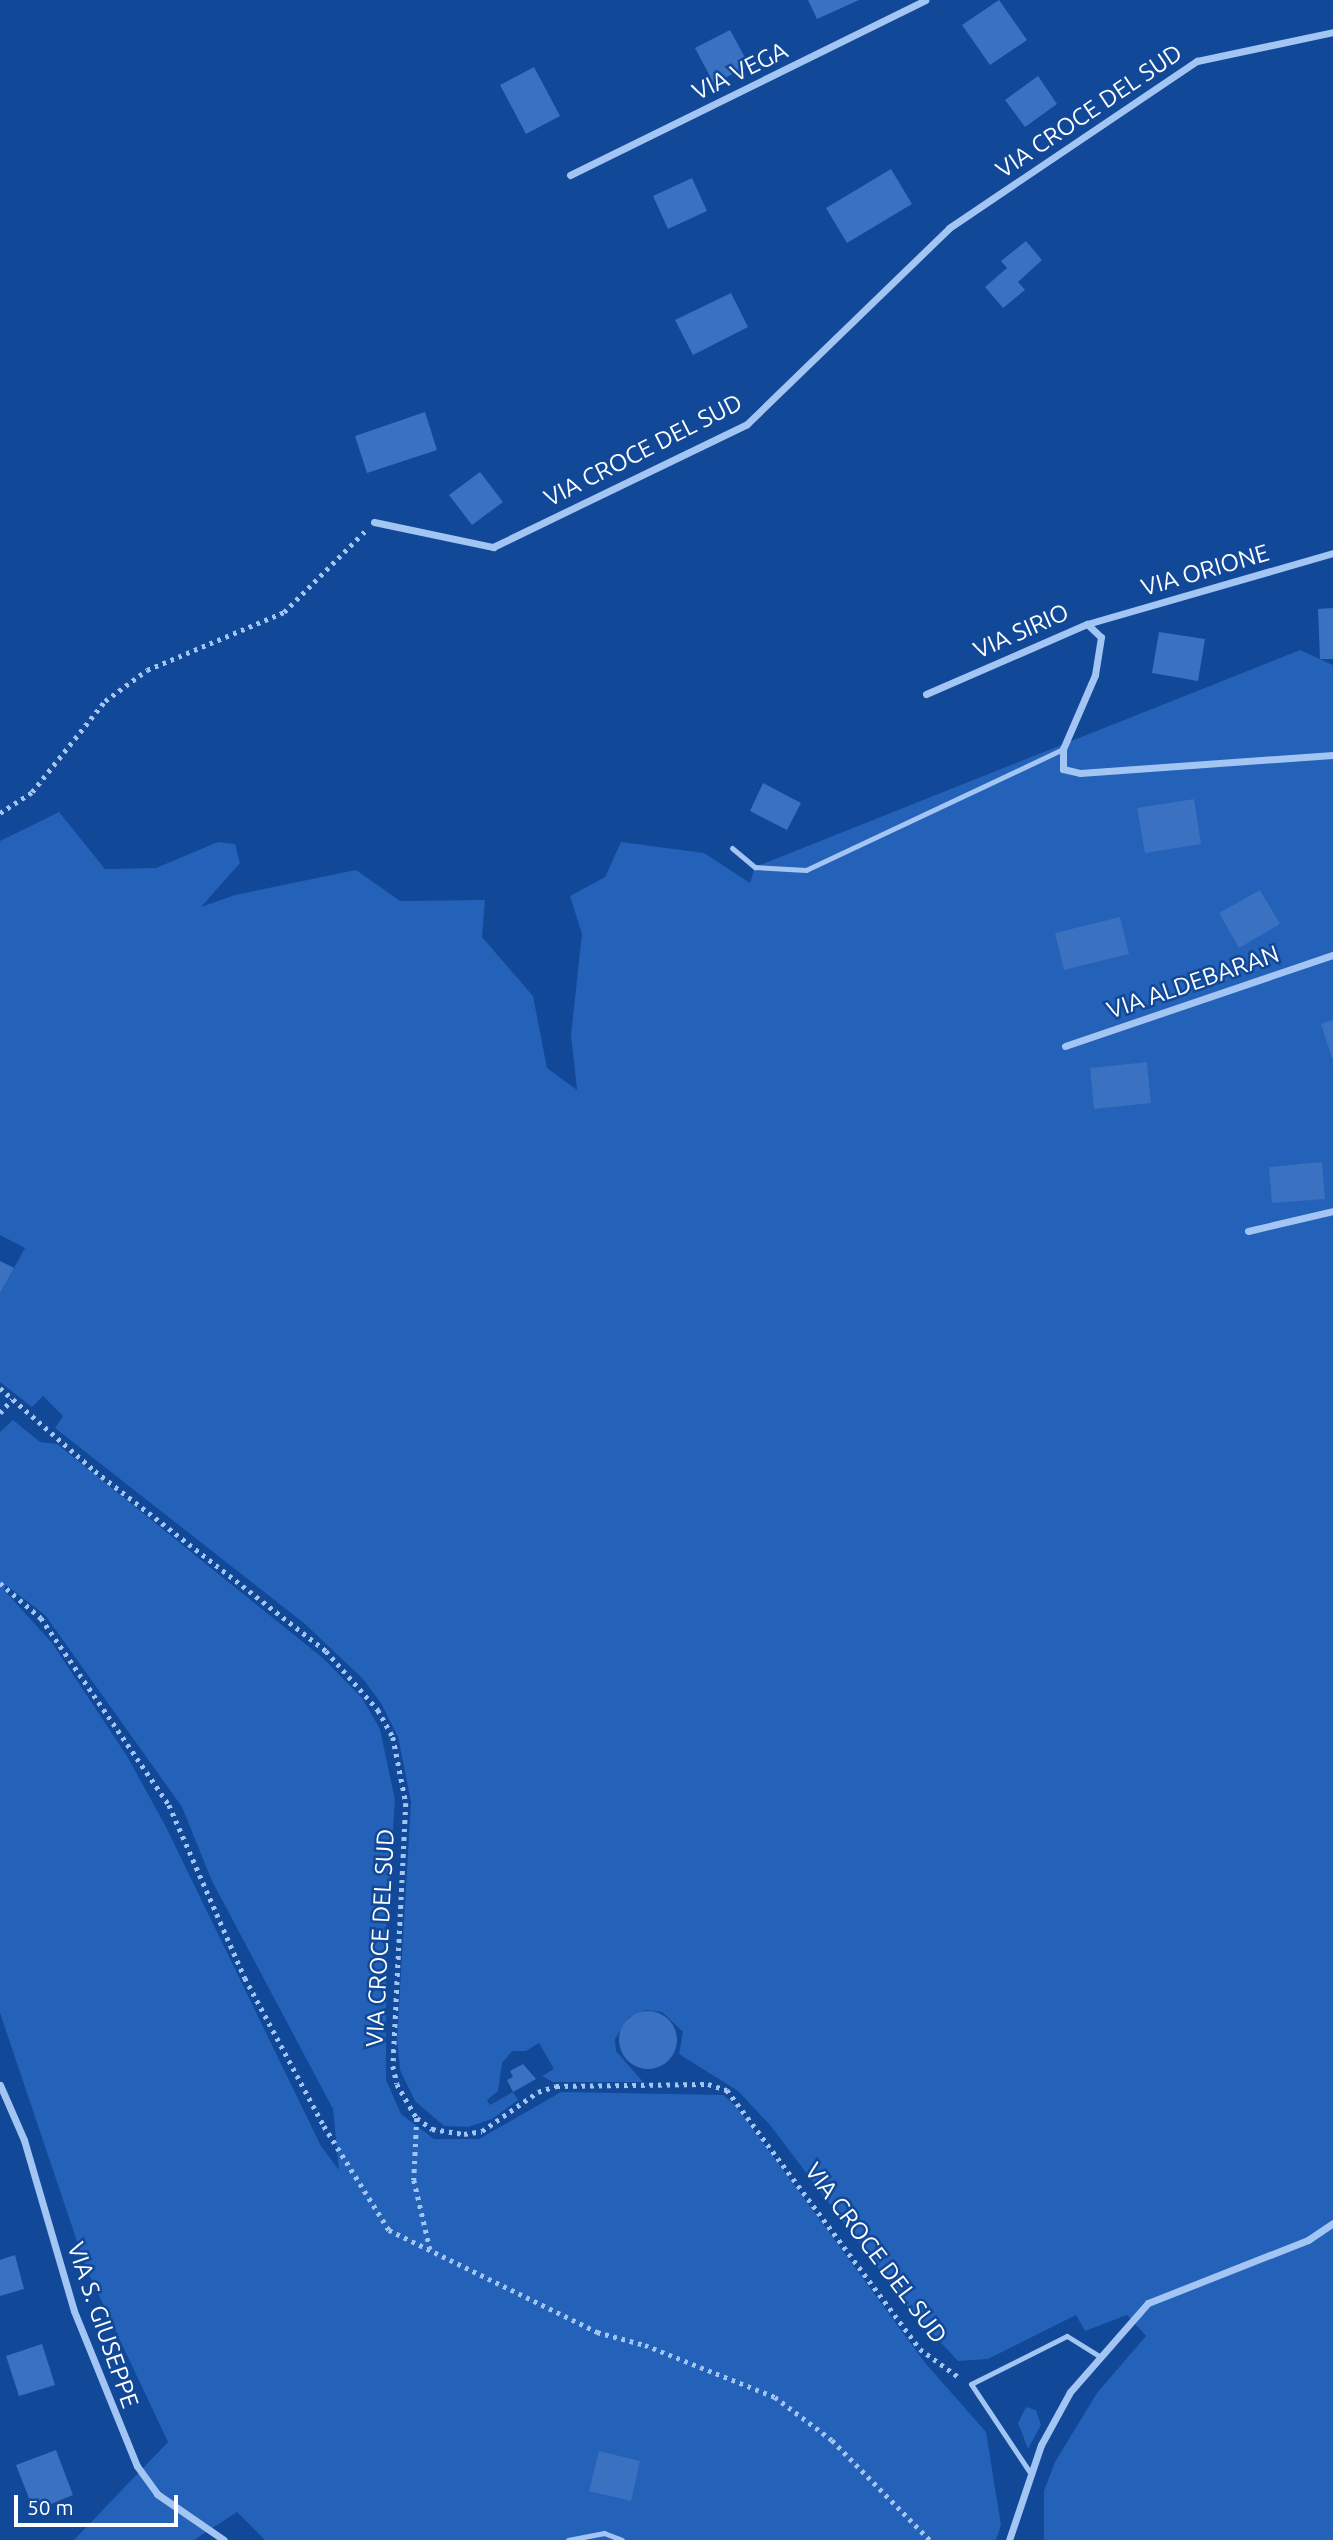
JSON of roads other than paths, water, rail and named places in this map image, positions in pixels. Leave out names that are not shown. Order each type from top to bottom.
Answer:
[{"type":"street","name":"VIA VEGA","points":[[570,174],[925,0]]},
{"type":"street","name":"VIA CROCE DEL SUD","points":[[374,522],[493,547],[747,424],[949,228],[1197,61],[1333,32]]},
{"type":"street","name":"VIA ORIONE","points":[[1087,624],[1333,553]]},
{"type":"street","name":"VIA SIRIO","points":[[926,695],[1087,624],[1101,637],[1095,675],[1063,749]]},
{"type":"street","points":[[1063,749],[1063,769],[1080,773],[1333,755]]},
{"type":"street","name":"VIA ALDEBARAN","points":[[1065,1046],[1333,955]]},
{"type":"street","points":[[1248,1231],[1333,1211]]},
{"type":"street","name":"VIA S. GIUSEPPE","points":[[0,2085],[24,2140],[74,2311],[137,2466],[157,2494],[224,2540]]},
{"type":"street","points":[[1009,2540],[1019,2500],[1070,2392],[1148,2303],[1308,2240],[1333,2223]]},
{"type":"lane","points":[[732,848],[755,867],[806,870],[1063,749]]},
{"type":"lane","points":[[1031,2474],[971,2384],[1067,2336],[1101,2357]]},
{"type":"lane","points":[[568,2540],[604,2533],[622,2540]]}]
